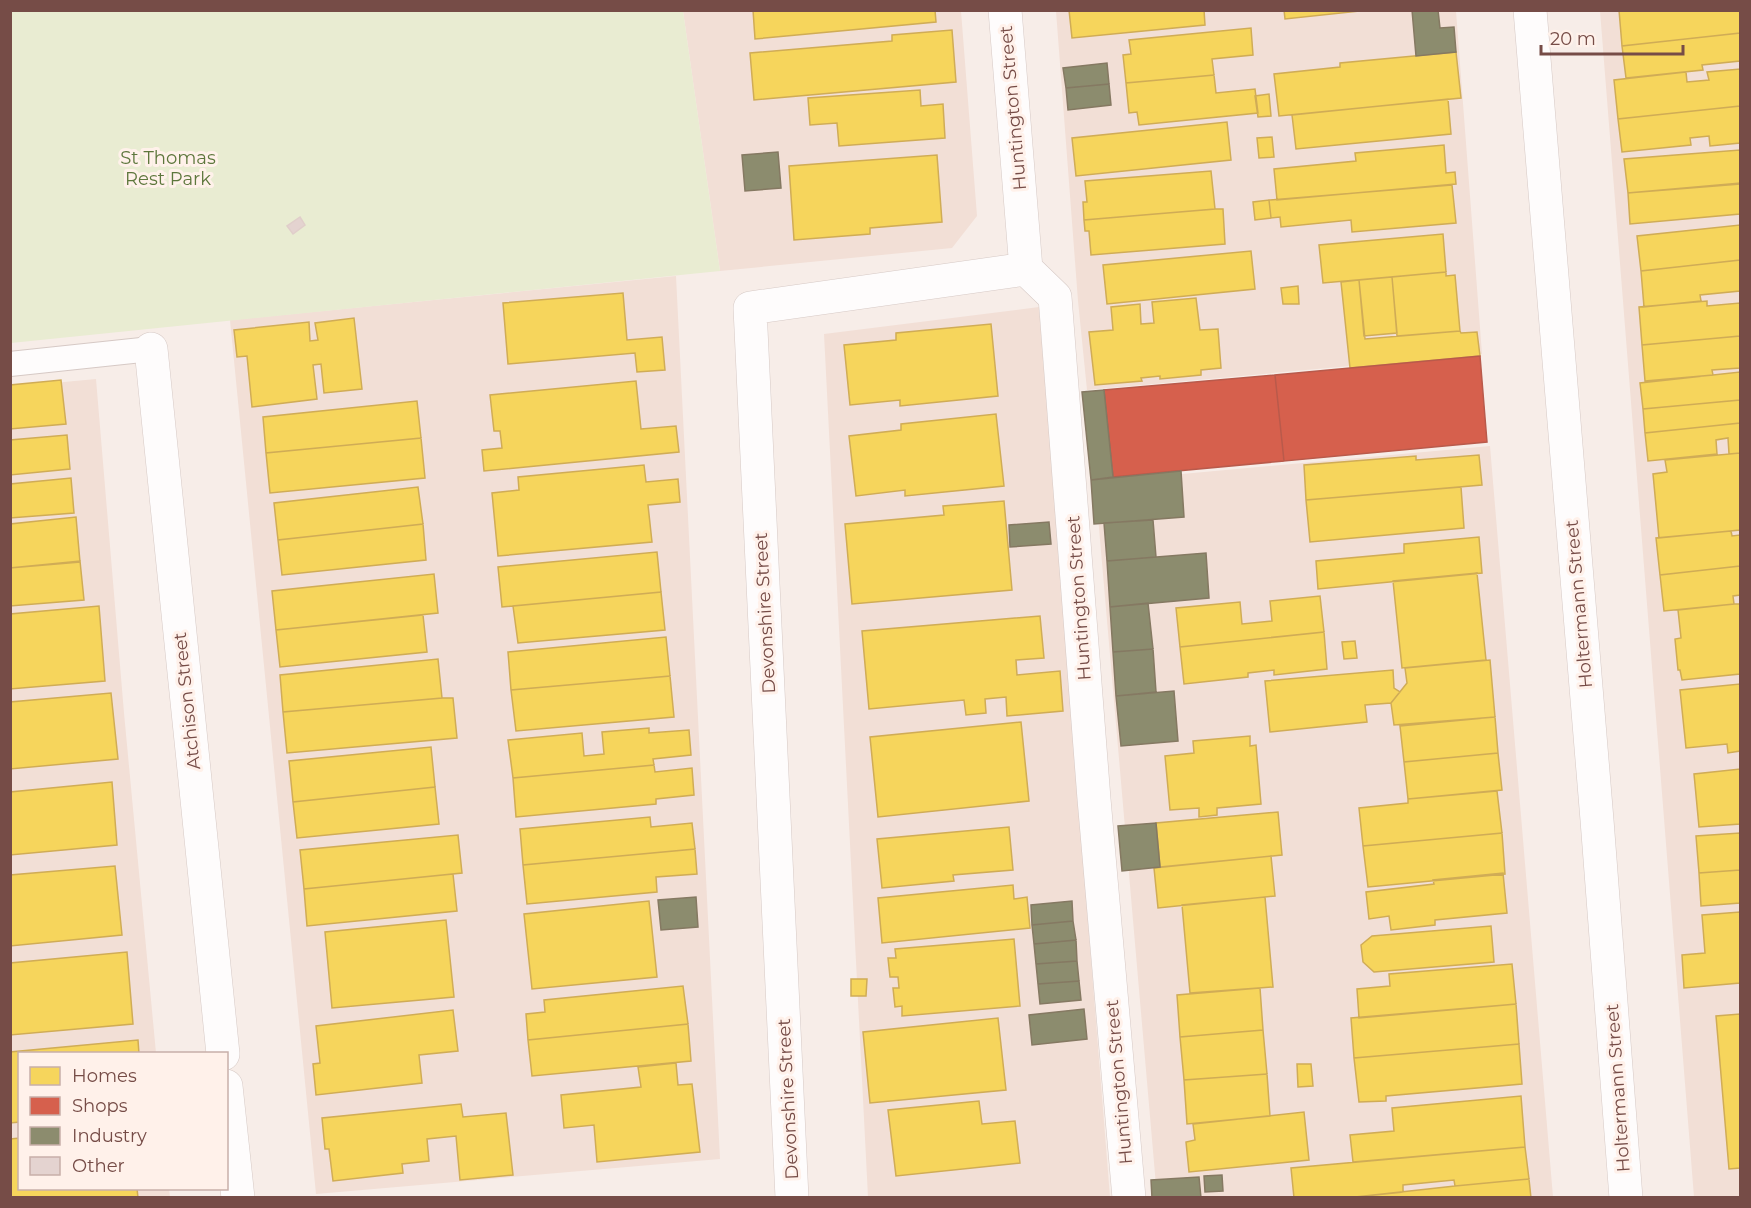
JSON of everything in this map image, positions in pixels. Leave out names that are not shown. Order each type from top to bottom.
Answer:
[{"type":"street","name":"Huntington Street","points":[[1005,10],[1026,269],[1055,297],[1094,799],[1129,1197]]},
{"type":"street","name":"Holtermann Street","points":[[1530,10],[1626,1197]]},
{"type":"street","name":"Devonshire Street","points":[[792,1197],[750,308],[1026,269]]},
{"type":"street","name":"Atchison Street","points":[[151,349],[223,1052]]},
{"type":"street","points":[[228,1104],[238,1197]]},
{"type":"lane","points":[[10,364],[151,349]]},
{"type":"shaded area","points":[[683,11],[961,11],[977,216],[952,248],[720,271]]},
{"type":"shaded area","points":[[1056,11],[1456,11],[1482,354],[1087,390]]},
{"type":"shaded area","points":[[1600,11],[1740,11],[1740,1197],[1694,1197]]},
{"type":"shaded area","points":[[676,276],[720,1159],[316,1194],[230,320]]},
{"type":"shaded area","points":[[1039,307],[1110,1197],[868,1197],[824,334]]},
{"type":"shaded area","points":[[96,379],[156,1052],[18,1052],[18,1190],[169,1190],[170,1197],[11,1198],[11,387]]},
{"type":"shaded area","points":[[1490,446],[1553,1197],[1157,1197],[1095,482]]},
{"type":"green space","name":"St Thomas Rest Park","points":[[10,11],[683,11],[720,271],[11,343]]},
{"type":"building: Homes","points":[[753,10],[935,10],[936,22],[755,39]]},
{"type":"building: Homes","points":[[1069,10],[1204,10],[1205,25],[1072,38]]},
{"type":"building: Homes","points":[[1284,10],[1369,10],[1285,19]]},
{"type":"building: Homes","points":[[1619,10],[1740,10],[1740,33],[1622,46]]},
{"type":"building: Homes","points":[[1251,28],[1253,55],[1212,59],[1214,75],[1126,83],[1123,55],[1131,54],[1129,40]]},
{"type":"building: Homes","points":[[952,30],[956,82],[754,100],[750,53],[892,41],[892,35]]},
{"type":"building: Homes","points":[[1740,33],[1740,61],[1702,65],[1703,70],[1626,78],[1622,46]]},
{"type":"building: Homes","points":[[1456,52],[1461,98],[1279,116],[1274,74],[1340,67],[1340,63]]},
{"type":"building: Homes","points":[[1740,69],[1740,106],[1618,119],[1614,80],[1686,72],[1687,82],[1709,80],[1707,72]]},
{"type":"building: Homes","points":[[1214,75],[1216,93],[1255,89],[1258,113],[1139,125],[1137,112],[1129,113],[1126,83]]},
{"type":"building: Homes","points":[[920,90],[921,106],[943,104],[945,138],[839,146],[837,123],[810,125],[808,98]]},
{"type":"building: Homes","points":[[1269,94],[1271,116],[1258,117],[1255,96]]},
{"type":"building: Homes","points":[[1448,99],[1451,134],[1296,149],[1292,115]]},
{"type":"building: Homes","points":[[1740,106],[1740,143],[1710,146],[1709,136],[1690,138],[1691,145],[1622,152],[1618,119]]},
{"type":"building: Homes","points":[[1227,122],[1231,160],[1076,176],[1072,138]]},
{"type":"building: Homes","points":[[1272,137],[1274,157],[1259,158],[1257,138]]},
{"type":"building: Homes","points":[[1444,145],[1446,173],[1455,172],[1456,184],[1277,200],[1274,169],[1356,161],[1355,153]]},
{"type":"building: Homes","points":[[1740,150],[1740,184],[1628,193],[1624,159]]},
{"type":"building: Homes","points":[[937,155],[942,222],[870,228],[870,234],[794,240],[789,166]]},
{"type":"building: Homes","points":[[1211,171],[1215,209],[1084,220],[1083,202],[1087,202],[1085,181]]},
{"type":"building: Homes","points":[[1740,183],[1740,214],[1630,224],[1628,193]]},
{"type":"building: Homes","points":[[1452,185],[1456,223],[1352,232],[1351,220],[1281,227],[1280,217],[1271,218],[1269,200]]},
{"type":"building: Homes","points":[[1269,200],[1271,218],[1255,220],[1253,202]]},
{"type":"building: Homes","points":[[1223,209],[1225,244],[1091,255],[1089,231],[1085,231],[1084,220]]},
{"type":"building: Homes","points":[[1740,225],[1740,260],[1641,271],[1637,236]]},
{"type":"building: Homes","points":[[1443,234],[1446,272],[1323,283],[1319,245]]},
{"type":"building: Homes","points":[[1251,251],[1255,289],[1107,304],[1103,265]]},
{"type":"building: Homes","points":[[1740,260],[1740,291],[1700,295],[1701,301],[1644,307],[1641,271]]},
{"type":"building: Homes","points":[[1446,272],[1446,276],[1455,275],[1460,331],[1397,336],[1392,277]]},
{"type":"building: Homes","points":[[1392,277],[1397,333],[1364,336],[1359,280]]},
{"type":"building: Homes","points":[[1359,280],[1365,339],[1460,331],[1461,333],[1477,332],[1480,356],[1350,368],[1341,282]]},
{"type":"building: Homes","points":[[1298,286],[1299,304],[1283,304],[1281,288]]},
{"type":"building: Homes","points":[[623,293],[627,340],[662,337],[665,370],[637,372],[635,353],[508,364],[503,303]]},
{"type":"building: Homes","points":[[1196,298],[1200,330],[1218,329],[1221,368],[1201,370],[1201,375],[1160,379],[1160,376],[1141,378],[1142,381],[1095,385],[1089,332],[1113,330],[1111,307],[1140,304],[1141,324],[1154,323],[1152,302]]},
{"type":"building: Homes","points":[[1707,301],[1707,306],[1740,303],[1740,336],[1642,345],[1639,307]]},
{"type":"building: Homes","points":[[354,318],[362,389],[324,393],[321,364],[313,365],[317,399],[252,407],[247,356],[237,357],[234,330],[309,322],[310,341],[318,340],[315,323]]},
{"type":"building: Homes","points":[[991,324],[998,396],[900,406],[900,400],[850,405],[844,345],[896,340],[896,333]]},
{"type":"building: Homes","points":[[1740,336],[1740,368],[1712,370],[1713,375],[1645,381],[1642,345]]},
{"type":"building: Homes","points":[[1740,372],[1740,400],[1643,409],[1640,383]]},
{"type":"building: Homes","points":[[61,380],[66,424],[10,429],[10,385]]},
{"type":"building: Homes","points":[[636,381],[641,429],[676,426],[679,452],[484,471],[482,450],[502,448],[500,431],[494,431],[490,395]]},
{"type":"building: Homes","points":[[1740,400],[1740,423],[1645,433],[1643,409]]},
{"type":"building: Homes","points":[[417,401],[421,438],[266,453],[263,417]]},
{"type":"building: Homes","points":[[996,414],[1004,486],[905,496],[905,490],[856,496],[849,436],[901,430],[901,424]]},
{"type":"building: Homes","points":[[1740,423],[1740,453],[1729,454],[1728,438],[1716,440],[1717,454],[1648,461],[1645,433]]},
{"type":"building: Homes","points":[[67,435],[70,469],[10,475],[10,440]]},
{"type":"building: Homes","points":[[421,438],[425,478],[270,493],[266,453]]},
{"type":"building: Homes","points":[[1740,453],[1740,530],[1659,538],[1653,474],[1667,472],[1665,460]]},
{"type":"building: Homes","points":[[1479,455],[1482,485],[1306,500],[1304,465],[1416,456],[1416,460]]},
{"type":"building: Homes","points":[[644,465],[646,482],[678,479],[680,502],[648,505],[652,542],[498,556],[492,493],[519,490],[518,477]]},
{"type":"building: Homes","points":[[71,478],[74,513],[10,518],[10,484]]},
{"type":"building: Homes","points":[[418,487],[423,524],[278,540],[274,503]]},
{"type":"building: Homes","points":[[1461,487],[1464,528],[1310,542],[1306,500]]},
{"type":"building: Homes","points":[[1004,501],[1012,590],[852,604],[845,524],[944,515],[943,506]]},
{"type":"building: Homes","points":[[76,517],[80,562],[10,568],[10,524]]},
{"type":"building: Homes","points":[[423,524],[426,560],[282,575],[278,540]]},
{"type":"building: Homes","points":[[1731,531],[1732,536],[1740,535],[1740,566],[1660,575],[1656,538]]},
{"type":"building: Homes","points":[[1479,537],[1482,573],[1318,589],[1316,561],[1404,553],[1404,544]]},
{"type":"building: Homes","points":[[657,552],[661,592],[502,607],[498,567]]},
{"type":"building: Homes","points":[[80,561],[84,600],[10,606],[10,568]]},
{"type":"building: Homes","points":[[1740,566],[1740,595],[1733,596],[1734,604],[1664,611],[1660,575]]},
{"type":"building: Homes","points":[[1477,573],[1486,660],[1402,668],[1393,581]]},
{"type":"building: Homes","points":[[434,574],[438,613],[276,630],[272,591]]},
{"type":"building: Homes","points":[[661,592],[665,630],[518,643],[513,606]]},
{"type":"building: Homes","points":[[1320,596],[1324,632],[1180,647],[1176,608],[1240,602],[1242,624],[1272,621],[1270,601]]},
{"type":"building: Homes","points":[[1740,604],[1740,674],[1682,680],[1680,670],[1678,670],[1675,639],[1681,638],[1678,610]]},
{"type":"building: Homes","points":[[99,606],[105,681],[10,689],[10,614]]},
{"type":"building: Homes","points":[[423,615],[427,652],[280,667],[276,630]]},
{"type":"building: Homes","points":[[1040,616],[1044,658],[1016,660],[1017,675],[1060,671],[1063,711],[1007,716],[1006,697],[985,699],[986,713],[966,715],[964,700],[869,709],[862,631]]},
{"type":"building: Homes","points":[[1324,632],[1327,669],[1274,675],[1274,670],[1248,673],[1248,677],[1184,684],[1180,647]]},
{"type":"building: Homes","points":[[666,637],[670,676],[511,690],[508,652]]},
{"type":"building: Homes","points":[[1355,641],[1357,658],[1344,659],[1342,642]]},
{"type":"building: Homes","points":[[438,659],[442,698],[283,712],[280,675]]},
{"type":"building: Homes","points":[[1490,660],[1495,717],[1394,725],[1391,703],[1407,683],[1405,668]]},
{"type":"building: Homes","points":[[1393,670],[1394,688],[1400,692],[1391,703],[1365,705],[1367,722],[1270,732],[1265,681]]},
{"type":"building: Homes","points":[[670,676],[674,717],[516,731],[511,690]]},
{"type":"building: Homes","points":[[1740,684],[1740,751],[1728,753],[1727,744],[1686,748],[1680,690]]},
{"type":"building: Homes","points":[[111,693],[118,759],[10,769],[10,702]]},
{"type":"building: Homes","points":[[453,698],[457,738],[287,753],[283,712]]},
{"type":"building: Homes","points":[[1495,717],[1498,753],[1404,762],[1400,726]]},
{"type":"building: Homes","points":[[1021,722],[1029,801],[878,817],[870,737]]},
{"type":"building: Homes","points":[[649,728],[649,733],[689,730],[691,755],[653,759],[654,765],[513,778],[508,740],[582,733],[584,756],[604,754],[602,732]]},
{"type":"building: Homes","points":[[1250,736],[1250,746],[1256,745],[1261,804],[1217,808],[1217,815],[1199,817],[1199,808],[1170,810],[1165,756],[1194,753],[1193,741]]},
{"type":"building: Homes","points":[[431,747],[435,787],[293,802],[289,761]]},
{"type":"building: Homes","points":[[1498,753],[1502,790],[1408,799],[1404,762]]},
{"type":"building: Homes","points":[[654,765],[655,772],[692,768],[694,795],[656,799],[656,804],[516,817],[513,778]]},
{"type":"building: Homes","points":[[1740,769],[1740,824],[1699,827],[1694,774]]},
{"type":"building: Homes","points":[[112,782],[117,845],[10,855],[10,792]]},
{"type":"building: Homes","points":[[435,787],[439,824],[297,838],[293,802]]},
{"type":"building: Homes","points":[[1497,791],[1502,833],[1363,846],[1359,808],[1408,803],[1408,799]]},
{"type":"building: Homes","points":[[1278,812],[1282,855],[1160,867],[1156,823]]},
{"type":"building: Homes","points":[[650,817],[651,827],[692,823],[695,849],[523,865],[520,829]]},
{"type":"building: Homes","points":[[1009,827],[1013,870],[953,875],[954,881],[882,888],[877,839]]},
{"type":"building: Homes","points":[[1502,833],[1505,874],[1368,887],[1363,846]]},
{"type":"building: Homes","points":[[1740,833],[1740,870],[1699,873],[1696,836]]},
{"type":"building: Homes","points":[[458,835],[462,873],[304,889],[300,850]]},
{"type":"building: Homes","points":[[695,849],[697,874],[656,877],[657,892],[527,904],[523,865]]},
{"type":"building: Homes","points":[[1271,856],[1275,896],[1158,908],[1154,868]]},
{"type":"building: Homes","points":[[115,866],[122,935],[10,946],[10,875]]},
{"type":"building: Homes","points":[[1740,870],[1740,903],[1701,906],[1699,873]]},
{"type":"building: Homes","points":[[1503,873],[1507,913],[1435,920],[1435,925],[1391,930],[1389,916],[1369,919],[1366,892],[1434,884],[1433,880]]},
{"type":"building: Homes","points":[[453,874],[457,911],[307,926],[304,889]]},
{"type":"building: Homes","points":[[1013,885],[1014,899],[1027,897],[1030,928],[882,943],[878,898]]},
{"type":"building: Homes","points":[[1265,897],[1273,987],[1190,993],[1182,905]]},
{"type":"building: Homes","points":[[649,901],[657,977],[532,989],[524,914]]},
{"type":"building: Homes","points":[[1740,912],[1740,983],[1684,988],[1682,955],[1705,953],[1702,915]]},
{"type":"building: Homes","points":[[446,920],[454,997],[332,1008],[325,932]]},
{"type":"building: Homes","points":[[1491,926],[1494,962],[1374,972],[1363,962],[1361,945],[1372,936]]},
{"type":"building: Homes","points":[[1014,939],[1020,1006],[902,1016],[902,1006],[895,1007],[893,988],[899,988],[898,977],[890,977],[888,958],[896,958],[895,949]]},
{"type":"building: Homes","points":[[127,952],[133,1024],[10,1035],[10,963]]},
{"type":"building: Homes","points":[[1512,964],[1516,1004],[1359,1018],[1357,989],[1390,986],[1389,974]]},
{"type":"building: Homes","points":[[851,979],[867,979],[866,996],[851,996]]},
{"type":"building: Homes","points":[[683,986],[688,1024],[528,1040],[526,1014],[545,1012],[544,1000]]},
{"type":"building: Homes","points":[[1260,988],[1263,1030],[1180,1037],[1177,995]]},
{"type":"building: Homes","points":[[1516,1004],[1519,1044],[1354,1058],[1351,1018]]},
{"type":"building: Homes","points":[[453,1010],[458,1051],[419,1055],[422,1083],[316,1095],[313,1064],[320,1063],[316,1026]]},
{"type":"building: Homes","points":[[1740,1014],[1740,1168],[1729,1169],[1716,1016]]},
{"type":"building: Homes","points":[[998,1018],[1006,1090],[870,1103],[863,1032]]},
{"type":"building: Homes","points":[[688,1024],[691,1061],[532,1076],[528,1040]]},
{"type":"building: Homes","points":[[1263,1030],[1267,1074],[1184,1080],[1180,1037]]},
{"type":"building: Homes","points":[[138,1040],[139,1052],[18,1052],[18,1122],[10,1123],[10,1052]]},
{"type":"building: Homes","points":[[1519,1044],[1522,1084],[1386,1096],[1386,1101],[1359,1102],[1354,1058]]},
{"type":"building: Homes","points":[[676,1063],[678,1085],[692,1084],[700,1152],[597,1162],[594,1125],[564,1128],[561,1095],[641,1087],[638,1067]]},
{"type":"building: Homes","points":[[1297,1064],[1311,1064],[1313,1086],[1298,1087]]},
{"type":"building: Homes","points":[[1267,1074],[1270,1116],[1187,1124],[1184,1080]]},
{"type":"building: Homes","points":[[1521,1096],[1525,1147],[1353,1162],[1350,1135],[1394,1131],[1392,1108]]},
{"type":"building: Homes","points":[[979,1101],[982,1124],[1015,1121],[1020,1163],[896,1176],[888,1110]]},
{"type":"building: Homes","points":[[461,1104],[463,1117],[506,1113],[513,1175],[460,1180],[456,1136],[427,1139],[429,1161],[402,1164],[403,1173],[333,1181],[329,1149],[325,1149],[322,1118]]},
{"type":"building: Homes","points":[[1304,1112],[1309,1160],[1189,1172],[1186,1142],[1195,1140],[1193,1124]]},
{"type":"building: Homes","points":[[18,1138],[18,1190],[137,1190],[138,1198],[10,1198],[10,1139]]},
{"type":"building: Homes","points":[[1525,1147],[1529,1179],[1455,1186],[1454,1180],[1403,1185],[1403,1192],[1346,1198],[1294,1198],[1291,1168]]},
{"type":"building: Homes","points":[[1529,1179],[1531,1198],[1346,1198],[1455,1186]]},
{"type":"building: Shops","points":[[1480,356],[1487,442],[1284,461],[1275,375]]},
{"type":"building: Shops","points":[[1275,375],[1284,461],[1113,477],[1104,390]]},
{"type":"building: Industry","points":[[1412,10],[1438,10],[1440,28],[1454,27],[1456,52],[1416,56]]},
{"type":"building: Industry","points":[[1107,63],[1109,84],[1066,88],[1063,68]]},
{"type":"building: Industry","points":[[1109,84],[1111,105],[1068,110],[1066,88]]},
{"type":"building: Industry","points":[[778,152],[781,188],[745,191],[742,155]]},
{"type":"building: Industry","points":[[1104,390],[1113,477],[1091,480],[1082,392]]},
{"type":"building: Industry","points":[[1181,471],[1184,517],[1094,524],[1091,480]]},
{"type":"building: Industry","points":[[1153,520],[1156,557],[1107,561],[1104,523]]},
{"type":"building: Industry","points":[[1049,522],[1051,544],[1010,547],[1009,525]]},
{"type":"building: Industry","points":[[1206,553],[1209,598],[1110,607],[1107,561]]},
{"type":"building: Industry","points":[[1148,603],[1153,649],[1113,652],[1110,607]]},
{"type":"building: Industry","points":[[1153,649],[1156,692],[1116,696],[1113,652]]},
{"type":"building: Industry","points":[[1174,691],[1178,741],[1121,746],[1116,696]]},
{"type":"building: Industry","points":[[1156,823],[1160,867],[1122,871],[1118,826]]},
{"type":"building: Industry","points":[[696,897],[698,927],[661,930],[658,900]]},
{"type":"building: Industry","points":[[1072,901],[1073,921],[1032,925],[1031,905]]},
{"type":"building: Industry","points":[[1073,921],[1076,940],[1034,944],[1032,925]]},
{"type":"building: Industry","points":[[1076,940],[1077,961],[1036,964],[1034,944]]},
{"type":"building: Industry","points":[[1077,961],[1079,981],[1038,984],[1036,964]]},
{"type":"building: Industry","points":[[1079,981],[1081,1000],[1040,1004],[1038,984]]},
{"type":"building: Industry","points":[[1084,1009],[1087,1039],[1032,1045],[1029,1015]]},
{"type":"building: Industry","points":[[1222,1175],[1223,1191],[1205,1192],[1204,1176]]},
{"type":"building: Industry","points":[[1199,1177],[1201,1198],[1152,1198],[1151,1180]]},
{"type":"building: Other","points":[[300,217],[305,225],[293,234],[287,226]]}]
